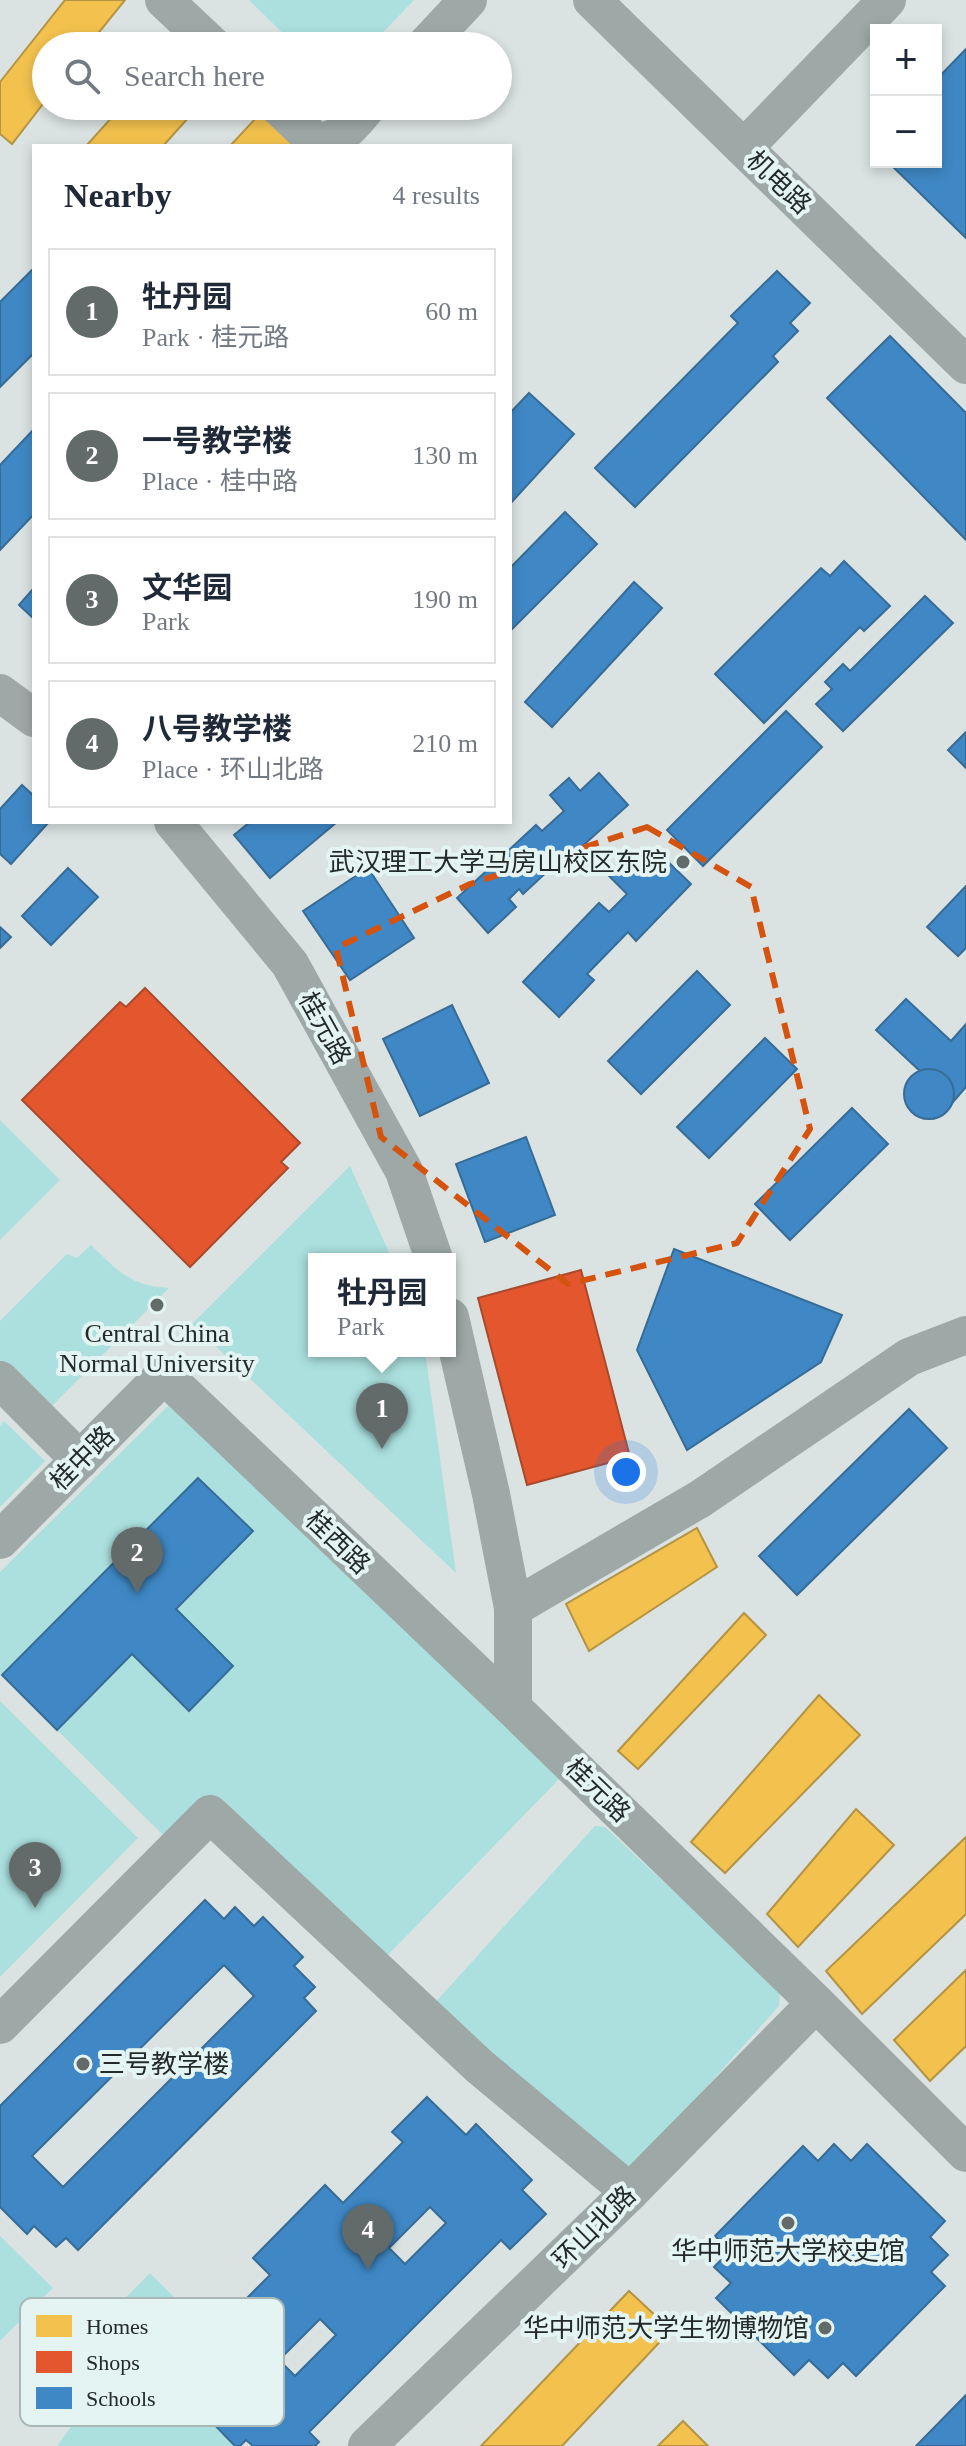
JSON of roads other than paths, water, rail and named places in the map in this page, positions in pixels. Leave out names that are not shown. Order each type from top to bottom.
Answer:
[{"type":"street","points":[[164,0],[198,32]]},
{"type":"street","points":[[438,32],[468,0]]},
{"type":"street","name":"机电路","points":[[592,0],[966,365]]},
{"type":"street","points":[[744,148],[887,0]]},
{"type":"street","points":[[293,120],[316,142],[328,142],[339,137],[355,120]]},
{"type":"street","points":[[0,693],[32,717]]},
{"type":"street","name":"桂元路","points":[[175,824],[290,964],[404,1171],[432,1253]]},
{"type":"street","points":[[513,1608],[700,1499],[909,1357],[966,1335]]},
{"type":"street","points":[[456,1343],[491,1494],[513,1608],[513,1708]]},
{"type":"street","name":"桂中路","points":[[0,1540],[164,1375]]},
{"type":"street","name":"桂西路","points":[[164,1375],[513,1708]]},
{"type":"street","points":[[0,1380],[80,1460]]},
{"type":"street","name":"桂元路","points":[[513,1708],[966,2153]]},
{"type":"street","points":[[0,2025],[210,1814],[479,2066],[630,2192]]},
{"type":"street","name":"环山北路","points":[[367,2446],[630,2192],[816,2003]]},
{"type":"place","name":"武汉理工大学马房山校区东院","points":[[683,862]]},
{"type":"place","name":"Central China Normal University","points":[[157,1305]]},
{"type":"place","name":"牡丹园","points":[[382,1449]]},
{"type":"place","name":"一号教学楼","points":[[137,1593]]},
{"type":"place","name":"文华园","points":[[35,1908]]},
{"type":"place","name":"三号教学楼","points":[[83,2064]]},
{"type":"place","name":"华中师范大学校史馆","points":[[788,2223]]},
{"type":"place","name":"八号教学楼","points":[[368,2270]]},
{"type":"place","name":"华中师范大学生物博物馆","points":[[825,2328]]}]
